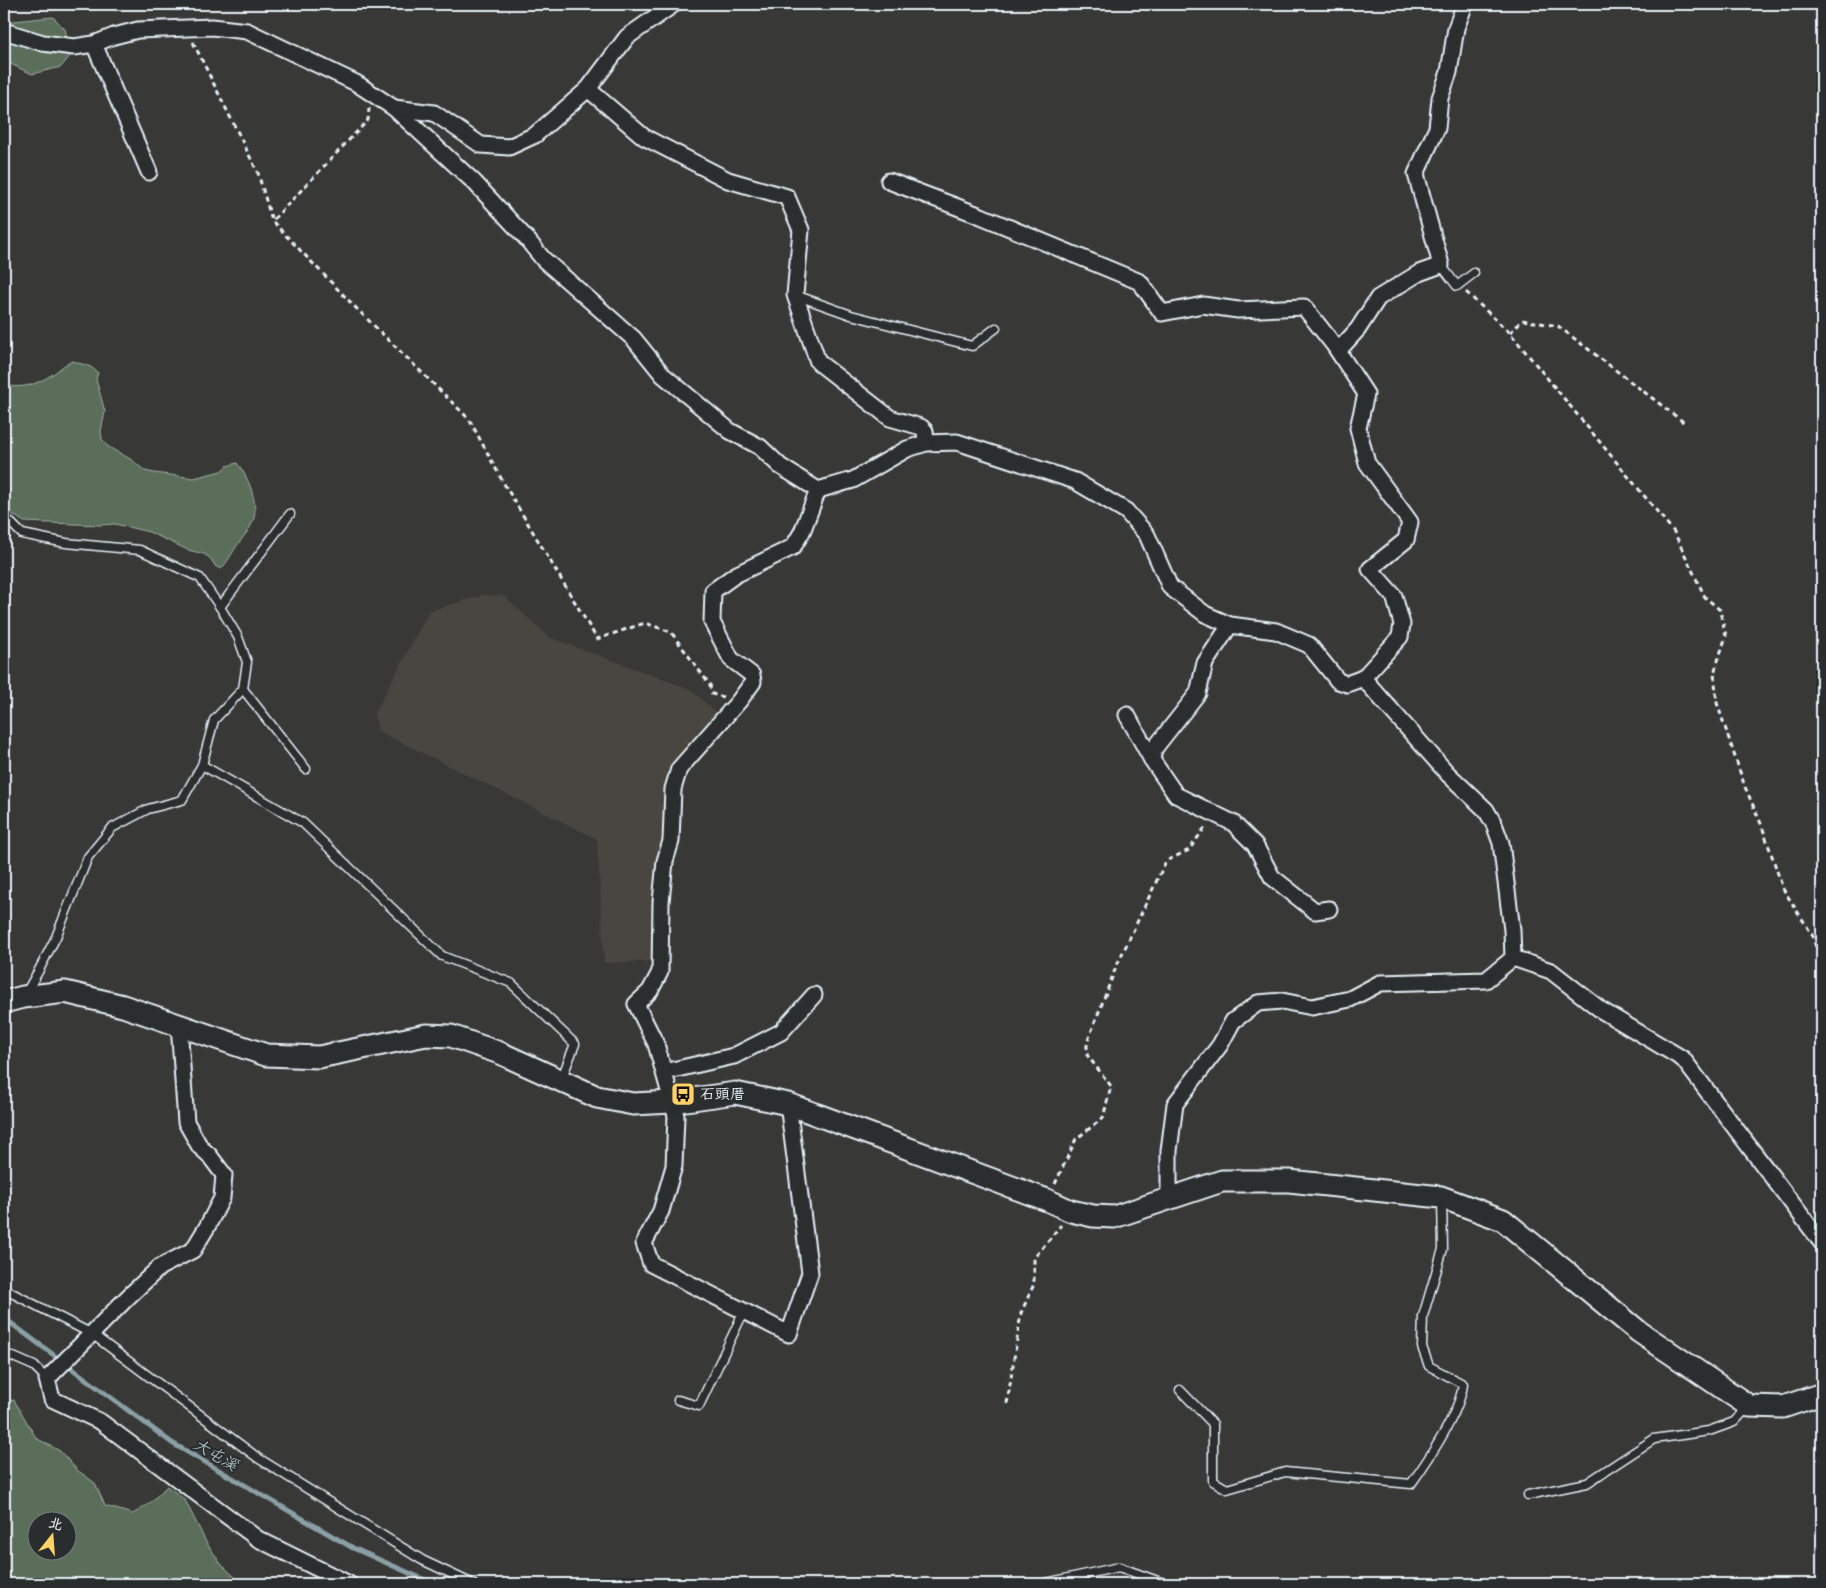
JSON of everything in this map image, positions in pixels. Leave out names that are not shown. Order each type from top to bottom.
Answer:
[{"type":"street","points":[[394,108],[434,113],[481,145],[509,147],[535,135],[588,89],[627,37],[674,4]]},
{"type":"street","points":[[1338,351],[1358,329],[1378,298],[1419,273],[1442,266],[1416,174],[1437,128],[1440,98],[1449,72],[1456,28],[1465,4]]},
{"type":"street","points":[[4,31],[43,43],[74,47],[94,44],[114,36],[138,30],[212,27],[247,31],[348,79],[394,108],[475,183],[543,259],[634,339],[662,376],[730,431],[760,447],[780,466],[818,490],[853,480],[907,449],[926,443],[957,442],[1075,481],[1126,510],[1147,535],[1170,587],[1205,614],[1230,625],[1276,631],[1309,645],[1338,681],[1347,684],[1362,678],[1400,637],[1402,624],[1394,596],[1370,569],[1406,540],[1410,522],[1368,462],[1358,428],[1366,394],[1338,351],[1304,307],[1238,310],[1203,305],[1162,312],[1140,282],[982,216],[889,180]]},
{"type":"street","points":[[94,44],[149,172]]},
{"type":"street","points":[[588,89],[644,137],[728,180],[787,197],[800,230],[795,295],[818,362],[890,418],[921,427],[925,431],[926,443]]},
{"type":"street","points":[[788,1104],[810,1272],[789,1334],[651,1264],[644,1243],[661,1211],[674,1166],[676,1116],[656,1044],[636,1004],[650,991],[660,972],[661,902],[665,861],[671,841],[673,789],[679,768],[739,702],[753,682],[752,675],[731,659],[712,622],[713,591],[735,575],[793,547],[802,532],[818,490]]},
{"type":"street","points":[[1152,760],[1154,749],[1198,693],[1205,663],[1230,625]]},
{"type":"street","points":[[1362,678],[1448,774],[1486,810],[1494,824],[1502,852],[1512,930],[1513,958]]},
{"type":"street","points":[[1127,715],[1152,760],[1176,795],[1233,824],[1255,845],[1272,878],[1315,911],[1329,910]]},
{"type":"street","points":[[1169,1199],[1169,1151],[1175,1104],[1220,1045],[1233,1021],[1258,1003],[1282,1000],[1312,1006],[1350,999],[1380,983],[1486,980],[1513,958]]},
{"type":"street","points":[[1513,958],[1551,971],[1601,1010],[1683,1059],[1822,1243]]},
{"type":"street","points":[[14,1000],[65,992],[123,1006],[266,1055],[319,1057],[426,1035],[451,1036],[500,1053],[560,1082],[597,1097],[632,1104],[672,1102],[735,1093],[788,1104],[1047,1200],[1071,1211],[1093,1216],[1114,1217],[1222,1180],[1289,1181],[1442,1197],[1503,1220],[1638,1331],[1749,1406],[1783,1407],[1822,1394]]},
{"type":"street","points":[[664,1072],[734,1056],[781,1032],[814,995]]},
{"type":"street","points":[[179,1026],[186,1122],[200,1147],[209,1155],[224,1175],[222,1198],[193,1250],[160,1267],[51,1374],[52,1399],[101,1422],[258,1539],[349,1584]]},
{"type":"lane","points":[[1442,266],[1456,286],[1474,273]]},
{"type":"lane","points":[[795,295],[851,315],[972,346],[996,328]]},
{"type":"lane","points":[[220,607],[290,514]]},
{"type":"lane","points":[[4,516],[22,534],[66,543],[140,550],[200,578],[238,637],[247,662],[244,689],[214,720],[202,765],[182,800],[148,809],[112,828],[88,857],[56,937],[40,970],[14,1000]]},
{"type":"lane","points":[[244,689],[306,769]]},
{"type":"lane","points":[[202,765],[303,823],[442,956],[511,982],[575,1044],[560,1082]]},
{"type":"lane","points":[[1180,1390],[1213,1424],[1213,1481],[1227,1489],[1285,1472],[1411,1484],[1429,1460],[1462,1397],[1463,1384],[1429,1366],[1422,1347],[1423,1316],[1443,1249],[1442,1197]]},
{"type":"lane","points":[[4,1288],[92,1334],[258,1458],[422,1560],[473,1584]]},
{"type":"lane","points":[[678,1400],[699,1406],[744,1312]]},
{"type":"lane","points":[[4,1353],[51,1374]]},
{"type":"lane","points":[[1528,1495],[1587,1483],[1654,1439],[1709,1431],[1734,1422],[1749,1406]]},
{"type":"lane","points":[[1040,1584],[1119,1567],[1166,1584]]},
{"type":"path","points":[[185,28],[199,51],[258,173],[272,221],[354,306],[468,418],[503,482],[597,639],[645,623],[671,632],[710,684],[712,694],[739,702]]},
{"type":"path","points":[[272,221],[368,120],[369,92]]},
{"type":"path","points":[[1458,285],[1510,333],[1674,532],[1705,597],[1720,610],[1726,636],[1714,672],[1717,703],[1745,787],[1762,826],[1783,888],[1813,936],[1822,971]]},
{"type":"path","points":[[1510,333],[1522,320],[1558,326],[1686,424]]},
{"type":"path","points":[[1047,1200],[1076,1139],[1103,1118],[1111,1086],[1087,1055],[1086,1043],[1116,967],[1166,862],[1190,850],[1214,814]]},
{"type":"path","points":[[1007,1404],[1021,1313],[1034,1284],[1034,1258],[1071,1211]]},
{"type":"shaded area","points":[[483,595],[504,596],[549,637],[690,689],[718,714],[675,781],[665,801],[658,961],[604,963],[597,839],[378,731],[374,714],[429,611]]},
{"type":"green space","points":[[53,17],[65,29],[71,55],[61,67],[32,74],[4,61],[4,22]]},
{"type":"green space","points":[[73,361],[91,367],[98,373],[96,379],[105,412],[101,431],[102,439],[107,446],[132,460],[145,471],[194,478],[221,471],[227,466],[237,463],[241,468],[255,504],[254,518],[249,530],[221,569],[215,566],[211,559],[204,554],[188,550],[149,532],[115,524],[24,522],[12,514],[4,505],[4,385],[17,387],[35,383],[47,378]]},
{"type":"green space","points":[[14,1400],[36,1438],[60,1451],[77,1470],[95,1483],[105,1506],[133,1514],[150,1503],[167,1486],[185,1500],[206,1542],[221,1564],[242,1584],[4,1584],[4,1402]]},
{"type":"waterway","name":"大屯溪","points":[[4,1318],[172,1443],[353,1548],[434,1584]]},
{"type":"place","name":"石頭厝","points":[[683,1094]]}]
